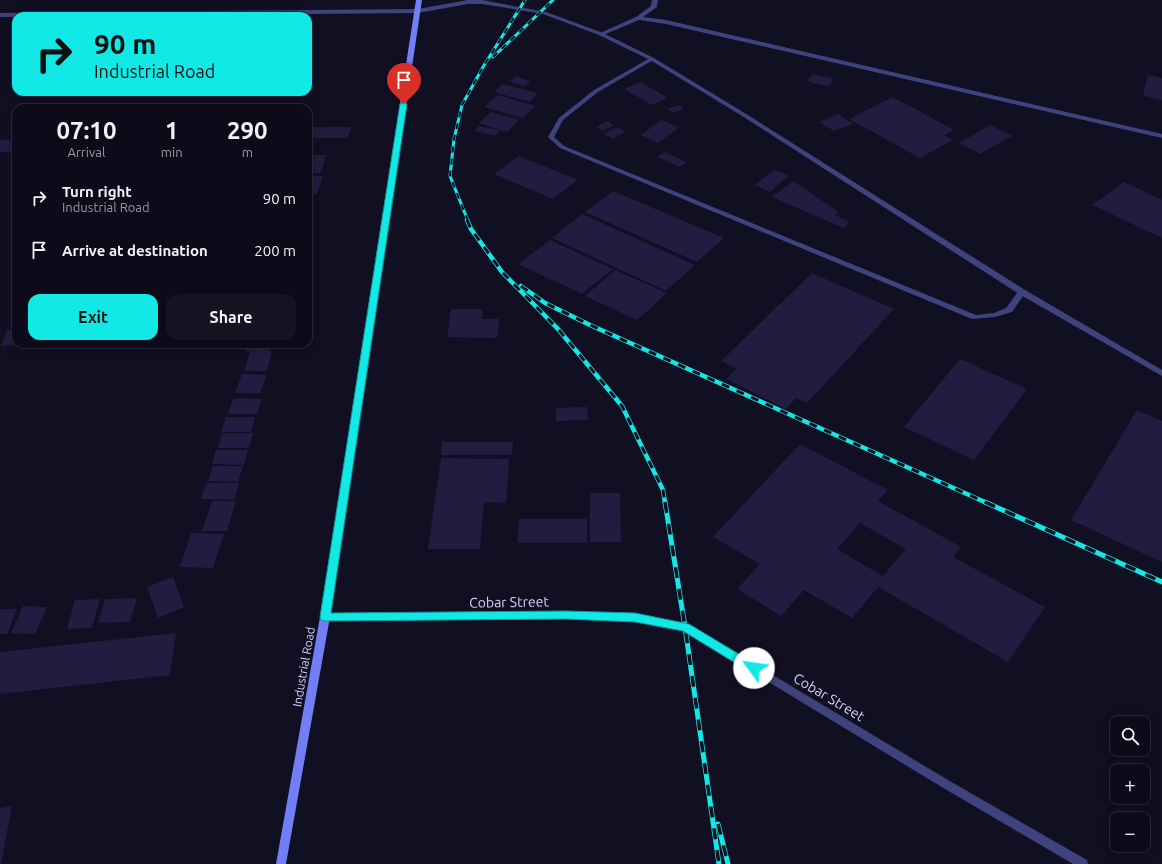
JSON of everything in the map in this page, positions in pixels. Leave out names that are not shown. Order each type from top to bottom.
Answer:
[{"type":"street","name":"Industrial Road","points":[[281,864],[325,617],[419,0]]},
{"type":"street","points":[[458,0],[468,2]]},
{"type":"street","points":[[601,34],[638,18],[654,7],[655,0]]},
{"type":"street","points":[[312,12],[418,11],[468,2],[482,2],[544,13],[601,34],[652,59],[742,113],[1022,292],[1162,373]]},
{"type":"street","points":[[0,15],[12,15]]},
{"type":"street","points":[[638,18],[666,22],[1162,136]]},
{"type":"street","points":[[652,59],[596,91],[560,119],[551,137],[562,147],[975,317],[995,315],[1009,310],[1022,292]]},
{"type":"street","name":"Cobar Street","points":[[325,617],[566,615],[635,618],[685,627],[944,783],[1083,864]]},
{"type":"building","points":[[813,74],[834,79],[829,87],[807,81]]},
{"type":"building","points":[[1148,75],[1162,78],[1162,100],[1143,96]]},
{"type":"building","points":[[516,76],[531,82],[524,86],[510,81]]},
{"type":"building","points":[[640,82],[668,98],[652,105],[624,89]]},
{"type":"building","points":[[502,84],[538,93],[530,102],[494,92]]},
{"type":"building","points":[[498,95],[535,106],[523,118],[484,107]]},
{"type":"building","points":[[893,97],[954,130],[944,135],[953,140],[920,158],[849,119]]},
{"type":"building","points":[[679,105],[684,109],[673,113],[667,109]]},
{"type":"building","points":[[491,112],[519,120],[507,132],[479,123]]},
{"type":"building","points":[[838,114],[853,124],[834,131],[819,122]]},
{"type":"building","points":[[661,120],[679,127],[658,143],[641,135]]},
{"type":"building","points":[[607,121],[614,125],[603,131],[596,127]]},
{"type":"building","points":[[990,125],[1012,136],[980,154],[959,143]]},
{"type":"building","points":[[479,126],[500,130],[496,136],[475,131]]},
{"type":"building","points":[[312,127],[351,127],[348,138],[312,138]]},
{"type":"building","points":[[617,127],[626,131],[613,139],[604,134]]},
{"type":"building","points":[[0,140],[12,140],[12,153],[0,152]]},
{"type":"building","points":[[665,152],[687,162],[679,167],[657,157]]},
{"type":"building","points":[[312,155],[326,155],[321,173],[312,173]]},
{"type":"building","points":[[519,156],[578,180],[553,199],[494,174]]},
{"type":"building","points":[[774,170],[789,175],[770,192],[755,185]]},
{"type":"building","points":[[312,176],[323,176],[317,194],[312,194]]},
{"type":"building","points":[[793,181],[839,212],[835,215],[850,222],[843,228],[772,197]]},
{"type":"building","points":[[1124,182],[1162,200],[1162,238],[1092,205]]},
{"type":"building","points":[[613,191],[724,238],[697,262],[585,212]]},
{"type":"building","points":[[582,214],[695,265],[666,291],[552,238]]},
{"type":"building","points":[[550,240],[613,269],[582,294],[518,264]]},
{"type":"building","points":[[615,270],[667,293],[637,320],[585,296]]},
{"type":"building","points":[[812,273],[894,309],[807,403],[796,398],[786,409],[726,379],[737,369],[721,361]]},
{"type":"building","points":[[451,309],[483,309],[482,319],[499,319],[497,338],[447,337]]},
{"type":"building","points":[[7,330],[12,330],[12,345],[1,346]]},
{"type":"building","points":[[246,348],[271,348],[270,351],[245,351]]},
{"type":"building","points":[[250,351],[272,351],[267,371],[245,371]]},
{"type":"building","points":[[960,359],[1027,389],[974,460],[904,427]]},
{"type":"building","points":[[242,374],[267,375],[260,393],[235,393]]},
{"type":"building","points":[[233,398],[262,399],[257,414],[228,414]]},
{"type":"building","points":[[587,407],[588,420],[556,421],[556,408]]},
{"type":"building","points":[[1137,410],[1162,421],[1162,562],[1071,520]]},
{"type":"building","points":[[226,417],[255,417],[251,432],[221,432]]},
{"type":"building","points":[[222,433],[253,433],[249,448],[218,448]]},
{"type":"building","points":[[442,442],[513,442],[512,455],[441,455]]},
{"type":"building","points":[[800,444],[888,490],[878,501],[961,547],[953,557],[1045,607],[1008,662],[878,587],[852,618],[804,590],[781,616],[737,589],[760,564],[713,537]],"holes":[[[860,523],[906,549],[883,576],[837,549]]]},
{"type":"building","points":[[216,450],[248,450],[244,465],[212,464]]},
{"type":"building","points":[[441,458],[509,459],[506,503],[484,502],[480,549],[428,549]]},
{"type":"building","points":[[213,466],[243,466],[238,482],[208,481]]},
{"type":"building","points":[[206,483],[239,483],[234,500],[201,499]]},
{"type":"building","points":[[590,493],[620,493],[621,542],[590,542]]},
{"type":"building","points":[[212,501],[236,501],[227,531],[202,531]]},
{"type":"building","points":[[519,519],[587,519],[587,543],[517,543]]},
{"type":"building","points":[[191,533],[224,534],[213,568],[180,567]]},
{"type":"building","points":[[173,577],[184,607],[158,618],[147,587]]},
{"type":"building","points":[[137,598],[130,622],[98,623],[105,599]]},
{"type":"building","points":[[100,599],[92,628],[67,629],[75,600]]},
{"type":"building","points":[[23,606],[47,607],[35,634],[11,633]]},
{"type":"building","points":[[0,609],[17,609],[7,634],[0,634]]},
{"type":"building","points":[[176,633],[170,675],[0,694],[0,652]]},
{"type":"building","points":[[12,806],[1,864],[0,864],[0,808]]},
{"type":"railway","points":[[468,221],[450,176],[454,139],[462,105],[483,67],[525,0]]},
{"type":"railway","points":[[493,57],[553,0]]},
{"type":"railway","points":[[467,220],[471,229],[502,272],[558,329],[622,406],[663,490],[665,503]]},
{"type":"railway","points":[[521,286],[545,303],[590,325],[987,503]]},
{"type":"railway","points":[[665,502],[685,627],[719,864]]},
{"type":"railway","points":[[985,502],[1162,582]]},
{"type":"railway","points":[[718,824],[728,864]]},
{"type":"route","points":[[404,104],[325,617],[566,615],[635,618],[685,627],[754,668]]}]
